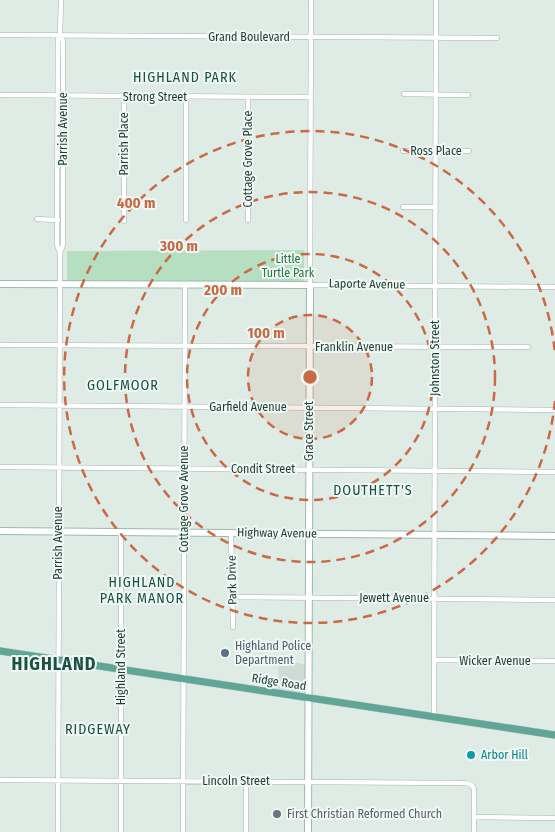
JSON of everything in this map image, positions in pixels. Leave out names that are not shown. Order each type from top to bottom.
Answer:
[{"type":"main road","name":"Ridge Road","points":[[0,651],[555,735]]},
{"type":"street","name":"Parrish Avenue","points":[[58,832],[60,253],[57,245],[60,220],[58,40],[60,35],[60,0]]},
{"type":"street","name":"Grace Street","points":[[308,832],[310,698],[311,0]]},
{"type":"street","name":"Johnston Street","points":[[434,716],[436,0]]},
{"type":"street","name":"Grand Boulevard","points":[[0,35],[497,38]]},
{"type":"street","points":[[404,94],[468,95]]},
{"type":"street","name":"Strong Street","points":[[0,95],[310,97]]},
{"type":"street","name":"Parrish Place","points":[[124,97],[124,221]]},
{"type":"street","points":[[186,97],[186,220]]},
{"type":"street","name":"Cottage Grove Place","points":[[248,97],[248,220]]},
{"type":"street","name":"Ross Place","points":[[403,151],[469,151]]},
{"type":"street","points":[[403,207],[435,207]]},
{"type":"street","points":[[37,219],[60,220]]},
{"type":"street","name":"Laporte Avenue","points":[[0,284],[555,286]]},
{"type":"street","name":"Cottage Grove Avenue","points":[[183,832],[185,286]]},
{"type":"street","name":"Franklin Avenue","points":[[0,345],[528,347]]},
{"type":"street","name":"Garfield Avenue","points":[[0,406],[555,410]]},
{"type":"street","name":"Condit Street","points":[[0,468],[555,472]]},
{"type":"street","name":"Highway Avenue","points":[[0,531],[555,536]]},
{"type":"street","name":"Highland Street","points":[[121,832],[122,532]]},
{"type":"street","name":"Park Drive","points":[[232,533],[233,627]]},
{"type":"street","name":"Jewett Avenue","points":[[233,597],[555,600]]},
{"type":"street","name":"Wicker Avenue","points":[[434,660],[555,661]]},
{"type":"street","name":"Lincoln Street","points":[[0,780],[466,783],[472,785],[474,817]]},
{"type":"street","points":[[246,781],[246,832]]},
{"type":"street","points":[[474,832],[474,817],[555,818]]},
{"type":"shaded area","points":[[279,660],[309,665],[309,697],[278,692]]},
{"type":"green space","name":"Little Turtle Park","points":[[304,250],[304,283],[67,281],[67,251]]},
{"type":"place","name":"Highland Police Department","points":[[225,653]]},
{"type":"place","name":"Arbor Hill","points":[[471,755]]},
{"type":"place","name":"First Christian Reformed Church","points":[[277,814]]},
{"type":"district","name":"HIGHLAND PARK","points":[[185,77]]},
{"type":"district","name":"GOLFMOOR","points":[[123,385]]},
{"type":"district","name":"DOUTHETT'S","points":[[373,490]]},
{"type":"district","name":"HIGHLAND PARK MANOR","points":[[142,590]]},
{"type":"district","name":"HIGHLAND","points":[[54,664]]},
{"type":"district","name":"RIDGEWAY","points":[[98,729]]}]
